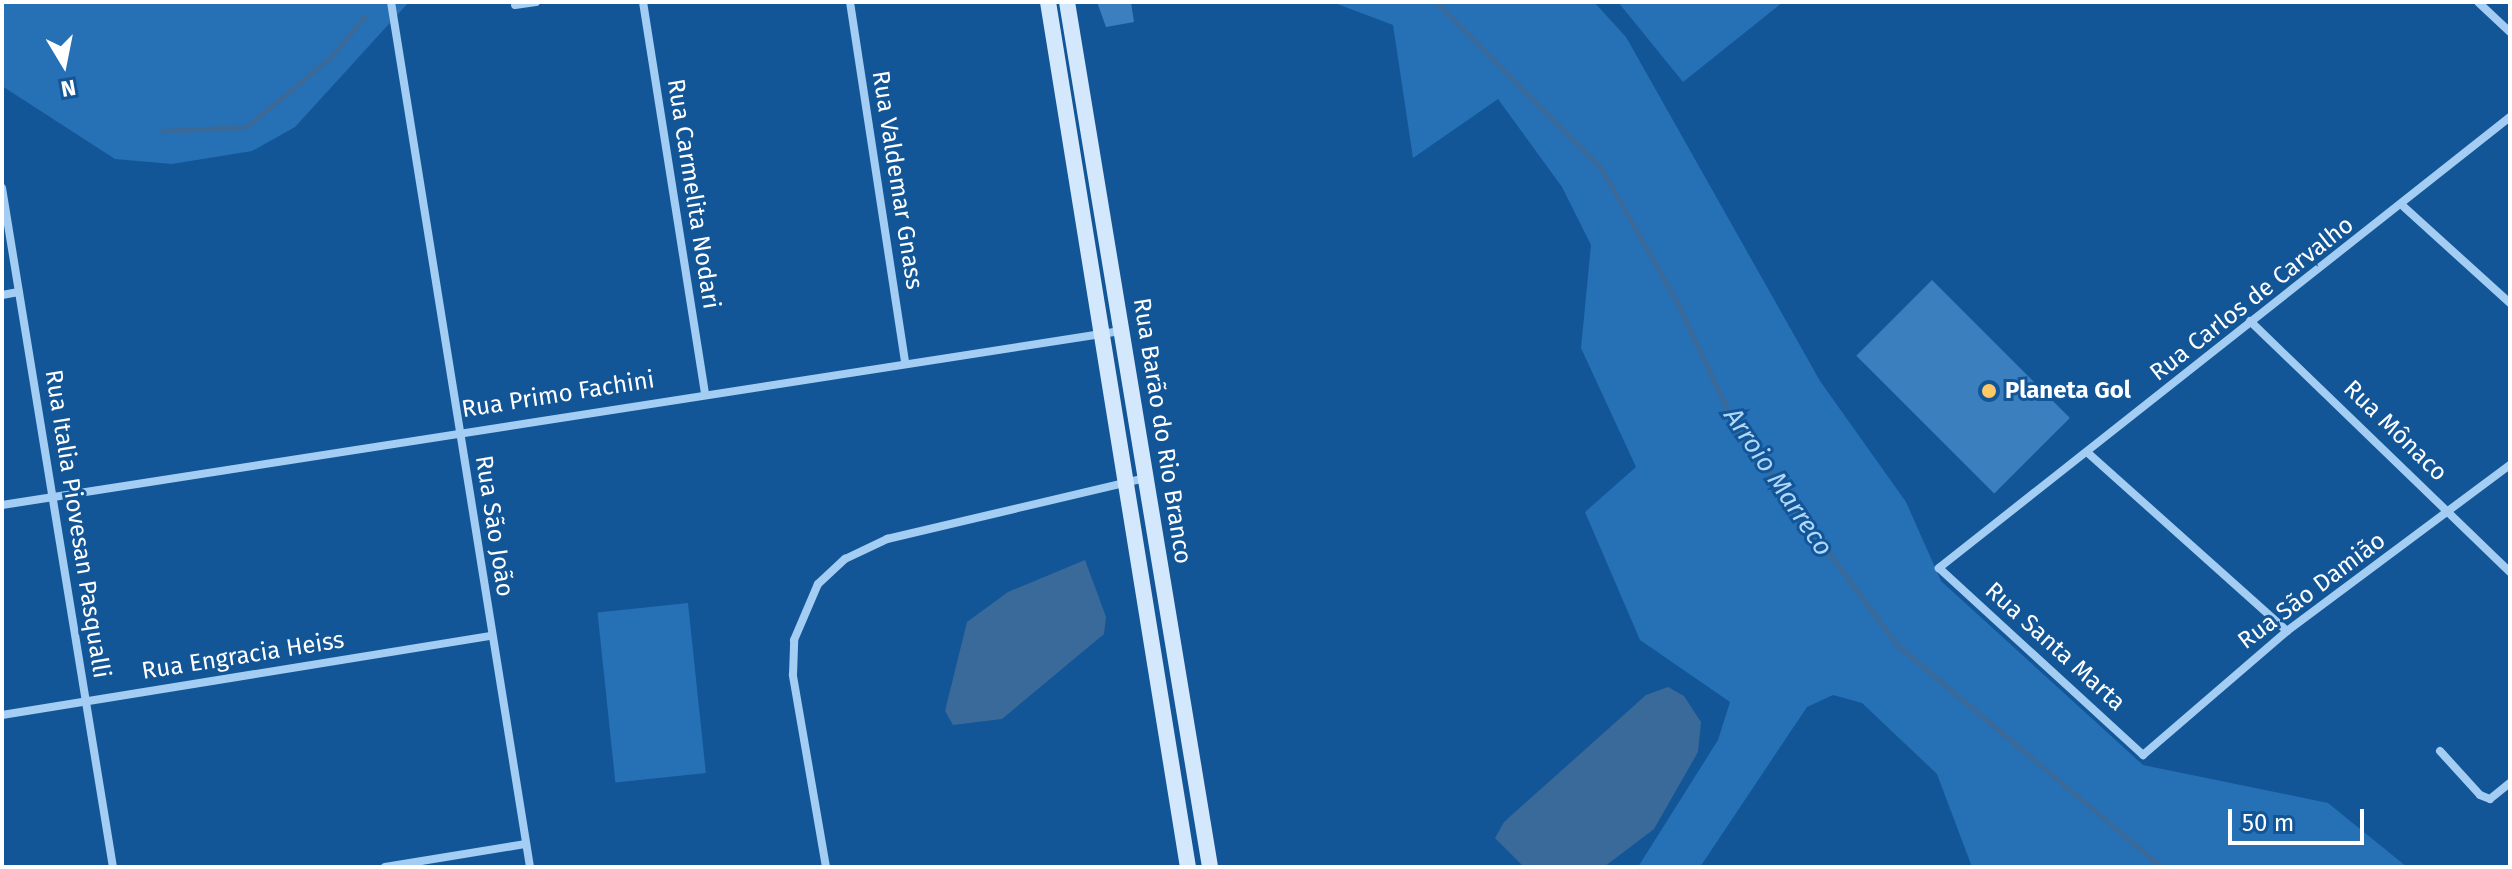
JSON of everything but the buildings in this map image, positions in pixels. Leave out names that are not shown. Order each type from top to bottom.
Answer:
[{"type":"main road","name":"Rua Barão do Rio Branco","points":[[1048,2],[1188,867]]},
{"type":"main road","name":"Rua Barão do Rio Branco","points":[[1067,2],[1210,867]]},
{"type":"street","name":"Rua São João","points":[[391,2],[530,867]]},
{"type":"street","points":[[515,5],[536,2]]},
{"type":"street","name":"Rua Carmelita Nodari","points":[[643,2],[705,393]]},
{"type":"street","name":"Rua Valdemar Gnass","points":[[850,2],[905,363]]},
{"type":"street","points":[[2478,2],[2510,32]]},
{"type":"street","name":"Rua Carlos de Carvalho","points":[[1939,568],[2088,453],[2250,321],[2404,207],[2510,117]]},
{"type":"street","name":"Rua Italia Piovesan Pasqualli","points":[[2,188],[113,867]]},
{"type":"street","points":[[2404,207],[2510,303]]},
{"type":"street","points":[[2,295],[19,292]]},
{"type":"street","name":"Rua Mônaco","points":[[2250,321],[2510,572]]},
{"type":"street","name":"Rua Primo Fachini","points":[[2,505],[459,431],[1121,331]]},
{"type":"street","points":[[2088,453],[2287,631]]},
{"type":"street","name":"Rua São Damião","points":[[2143,755],[2287,631],[2510,465]]},
{"type":"street","points":[[826,867],[793,675],[794,640],[818,584],[845,559],[887,539],[1145,478]]},
{"type":"street","name":"Rua Santa Marta","points":[[1939,568],[2143,755]]},
{"type":"street","name":"Rua Engracia Heiss","points":[[2,715],[491,636]]},
{"type":"street","points":[[2440,751],[2480,795],[2490,799],[2510,783]]},
{"type":"street","points":[[385,867],[526,844]]},
{"type":"shaded area","points":[[2,2],[409,2],[295,127],[252,151],[172,164],[115,159],[2,86]]},
{"type":"shaded area","points":[[1332,2],[1594,2],[1626,37],[1820,381],[1906,502],[1941,581],[2143,765],[2328,803],[2407,867],[1972,867],[1937,774],[1862,703],[1833,695],[1807,707],[1700,867],[1638,867],[1718,740],[1730,702],[1640,640],[1585,512],[1636,467],[1581,348],[1591,245],[1562,187],[1498,99],[1413,158],[1393,25]]},
{"type":"shaded area","points":[[1618,2],[1783,2],[1683,82]]},
{"type":"shaded area","points":[[1085,560],[1106,617],[1104,634],[1002,719],[953,725],[945,711],[967,622],[1008,592]]},
{"type":"shaded area","points":[[688,603],[706,773],[615,783],[597,613]]},
{"type":"shaded area","points":[[1668,687],[1684,696],[1701,722],[1698,752],[1654,829],[1604,867],[1524,867],[1495,838],[1504,822],[1646,695]]},
{"type":"waterway","name":"Arroio Marreco","points":[[1436,2],[1601,168],[1678,304],[1734,424],[1896,644],[2162,867]]},
{"type":"waterway","name":"Arroio Marreco","points":[[161,131],[246,127],[331,57],[364,17]]},
{"type":"place","name":"Planeta Gol","points":[[1989,391]]}]
